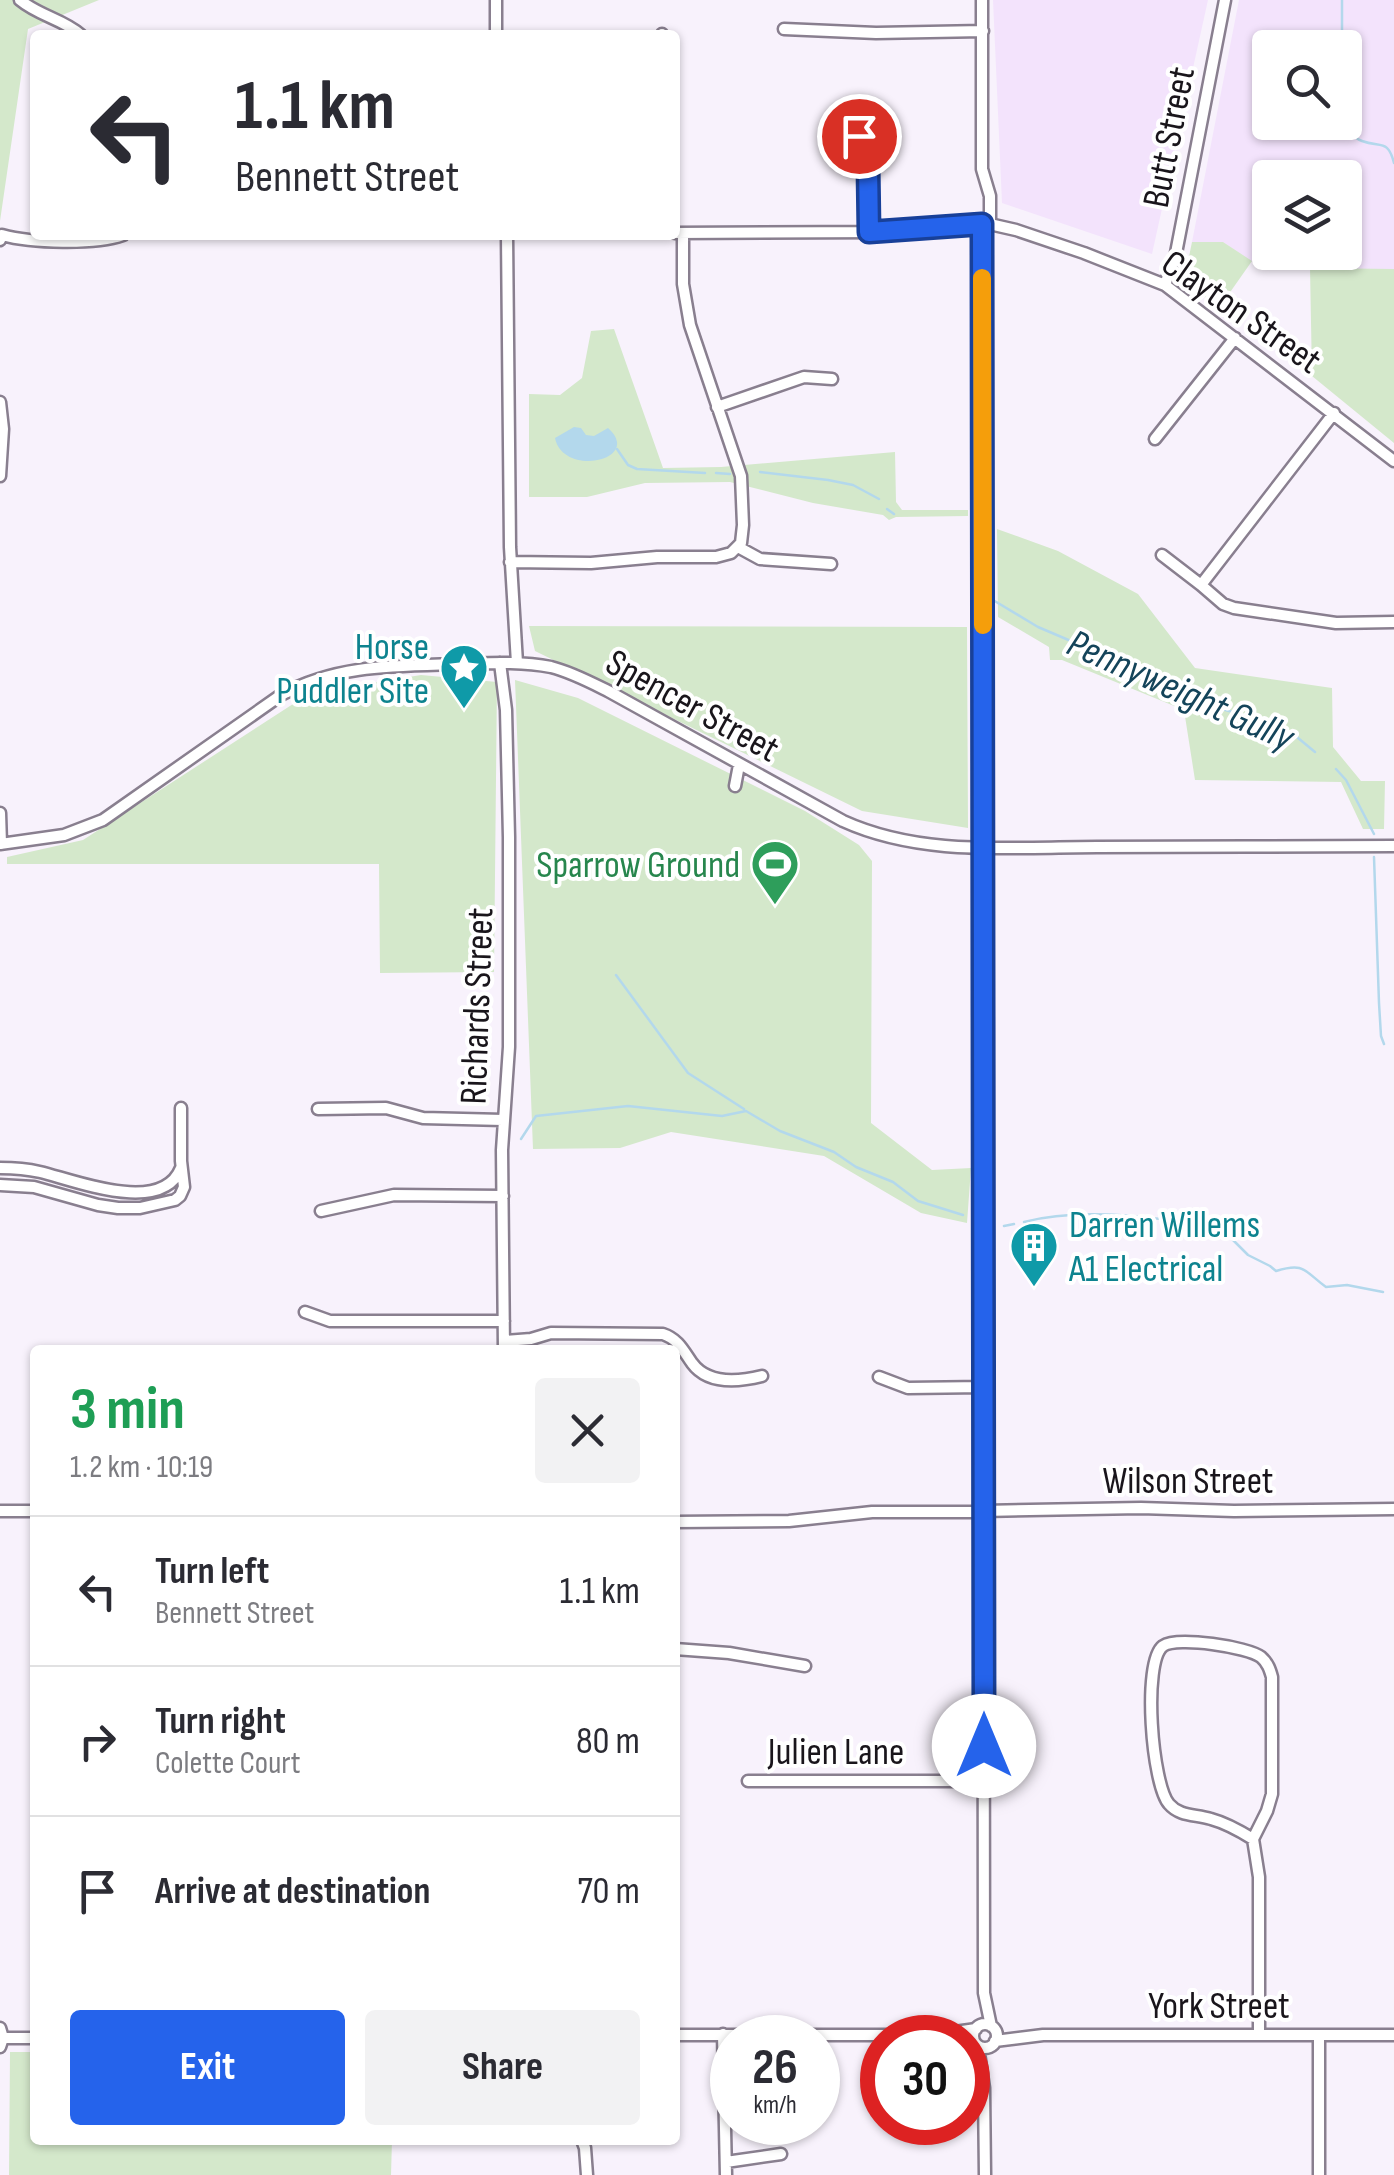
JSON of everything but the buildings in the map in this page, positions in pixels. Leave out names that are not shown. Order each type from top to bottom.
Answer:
[{"type":"street","points":[[20,0],[75,30]]},
{"type":"street","points":[[496,0],[496,30]]},
{"type":"street","points":[[979,2015],[984,1993],[983,847],[986,224],[990,196],[982,168],[982,0]]},
{"type":"street","name":"Butt Street","points":[[1165,285],[1176,253],[1225,0]]},
{"type":"street","points":[[784,29],[983,32]]},
{"type":"street","points":[[859,136],[868,166],[869,232]]},
{"type":"street","name":"Clayton Street","points":[[680,233],[869,232],[986,224],[1016,230],[1165,285],[1394,460]]},
{"type":"street","points":[[1,238],[30,239]]},
{"type":"street","points":[[56,240],[101,240]]},
{"type":"street","points":[[507,240],[510,562],[517,662]]},
{"type":"street","points":[[510,562],[716,557],[738,547],[743,532],[743,486],[688,311],[679,240]]},
{"type":"street","points":[[1155,439],[1235,338]]},
{"type":"street","points":[[718,407],[804,377],[832,379]]},
{"type":"street","points":[[0,402],[0,476]]},
{"type":"street","points":[[1202,585],[1334,414]]},
{"type":"street","points":[[738,547],[760,560],[830,564]]},
{"type":"street","points":[[1162,555],[1226,606],[1336,623],[1394,622]]},
{"type":"street","name":"Spencer Street","points":[[0,844],[64,835],[103,820],[280,695],[312,680],[360,669],[517,662],[571,673],[843,820],[872,832],[922,844],[1394,846]]},
{"type":"street","name":"Richards Street","points":[[500,663],[506,710],[509,837],[509,1046],[503,1120],[504,1345]]},
{"type":"street","points":[[735,786],[739,766]]},
{"type":"street","points":[[0,812],[0,844]]},
{"type":"street","points":[[0,1185],[34,1187],[104,1207],[140,1208],[169,1202],[180,1196],[184,1187],[181,1108]]},
{"type":"street","points":[[318,1109],[386,1108],[424,1118],[503,1120]]},
{"type":"street","points":[[0,1168],[30,1170],[128,1193],[172,1183],[179,1175],[181,1162]]},
{"type":"street","points":[[321,1211],[394,1195],[503,1196]]},
{"type":"street","points":[[305,1312],[330,1321],[504,1321]]},
{"type":"street","points":[[508,1345],[551,1334],[663,1334],[679,1345]]},
{"type":"street","points":[[680,1346],[705,1374],[736,1382],[762,1376]]},
{"type":"street","points":[[879,1378],[912,1388],[983,1387]]},
{"type":"street","name":"Wilson Street","points":[[680,1522],[789,1521],[872,1512],[1394,1509]]},
{"type":"street","points":[[0,1511],[30,1511]]},
{"type":"street","points":[[1253,1839],[1214,1820],[1178,1812],[1162,1794],[1152,1689],[1155,1659],[1166,1645],[1182,1642],[1245,1650],[1260,1657],[1269,1668],[1273,1685],[1272,1788],[1253,1839],[1259,1877],[1259,2035]]},
{"type":"street","points":[[680,1648],[805,1666]]},
{"type":"street","name":"Julien Lane","points":[[748,1781],[984,1781]]},
{"type":"street","points":[[984,1993],[996,2035],[990,2061]]},
{"type":"street","name":"York Street","points":[[992,2027],[1043,2036]]},
{"type":"street","points":[[680,2034],[710,2034]]},
{"type":"street","points":[[1319,2175],[1320,2035]]},
{"type":"street","name":"York Street","points":[[994,2043],[1043,2036],[1394,2035]]},
{"type":"street","points":[[1,2038],[30,2038]]},
{"type":"street","points":[[990,2046],[994,2043]]},
{"type":"street","points":[[584,2145],[587,2175]]},
{"type":"street","points":[[726,2145],[726,2175]]},
{"type":"street","points":[[984,2145],[984,2175]]},
{"type":"street","points":[[726,2162],[781,2154]]},
{"type":"shaded area","points":[[993,0],[1208,0],[1152,254],[1002,203]]},
{"type":"shaded area","points":[[1239,0],[1394,0],[1394,269],[1362,269],[1362,160],[1252,160],[1252,262],[1223,242],[1192,242]]},
{"type":"green space","points":[[0,0],[99,0],[28,29],[0,221]]},
{"type":"green space","points":[[1192,242],[1223,242],[1252,261],[1219,308],[1184,281]]},
{"type":"green space","points":[[1394,269],[1394,443],[1312,376],[1310,270]]},
{"type":"green space","points":[[614,329],[663,468],[895,452],[896,502],[902,510],[968,510],[968,516],[889,520],[883,515],[813,503],[730,482],[645,483],[587,497],[529,497],[529,394],[560,395],[582,378],[591,331]]},
{"type":"green space","points":[[997,529],[1058,551],[1138,594],[1195,668],[1332,688],[1333,747],[1361,781],[1385,781],[1384,829],[1363,829],[1341,782],[1195,780],[1184,710],[1062,660],[1050,660],[1049,647],[998,617]]},
{"type":"green space","points":[[529,626],[967,627],[968,828],[862,811],[535,651]]},
{"type":"green space","points":[[421,675],[497,682],[494,972],[380,973],[379,864],[7,864],[7,857],[83,840],[310,693]]},
{"type":"green space","points":[[515,680],[578,698],[805,811],[859,845],[872,861],[871,1123],[932,1170],[971,1168],[967,1223],[921,1213],[824,1156],[671,1132],[620,1148],[533,1149]]},
{"type":"green space","points":[[10,2052],[30,2052],[30,2145],[392,2145],[391,2175],[9,2175]]},
{"type":"water","points":[[574,427],[594,436],[608,428],[616,439],[616,449],[598,460],[572,458],[561,450],[555,438]]},
{"type":"waterway","points":[[1342,0],[1342,30]]},
{"type":"waterway","points":[[1360,140],[1386,147],[1394,163]]},
{"type":"waterway","name":"Pennyweight Gully","points":[[617,449],[628,465],[637,469],[705,473]]},
{"type":"waterway","name":"Pennyweight Gully","points":[[760,472],[853,485],[879,499]]},
{"type":"waterway","name":"Pennyweight Gully","points":[[716,473],[730,474]]},
{"type":"waterway","name":"Pennyweight Gully","points":[[887,509],[894,514]]},
{"type":"waterway","name":"Pennyweight Gully","points":[[993,600],[1038,627],[1146,673],[1189,700],[1292,733],[1315,752]]},
{"type":"waterway","name":"Pennyweight Gully","points":[[1336,769],[1346,780],[1374,834]]},
{"type":"waterway","name":"Pennyweight Gully","points":[[1374,857],[1384,1044]]},
{"type":"waterway","points":[[616,975],[688,1073],[744,1109]]},
{"type":"waterway","points":[[521,1139],[536,1116],[628,1106],[722,1116],[746,1111],[780,1131],[834,1152],[856,1167],[893,1182],[918,1201],[963,1215]]},
{"type":"waterway","points":[[1024,1222],[1097,1214],[1219,1226],[1248,1255],[1276,1271],[1299,1268],[1326,1287],[1347,1285],[1383,1292]]},
{"type":"waterway","points":[[1004,1226],[1014,1224]]},
{"type":"slow traffic","points":[[982,278],[983,625]]},
{"type":"place","name":"Horse Puddler Site","points":[[464,710]]},
{"type":"place","name":"Sparrow Ground","points":[[775,906]]},
{"type":"place","name":"Darren Willems A1 Electrical","points":[[1034,1288]]},
{"type":"route","points":[[859,136],[868,166],[869,232],[982,224],[984,1746]]}]
